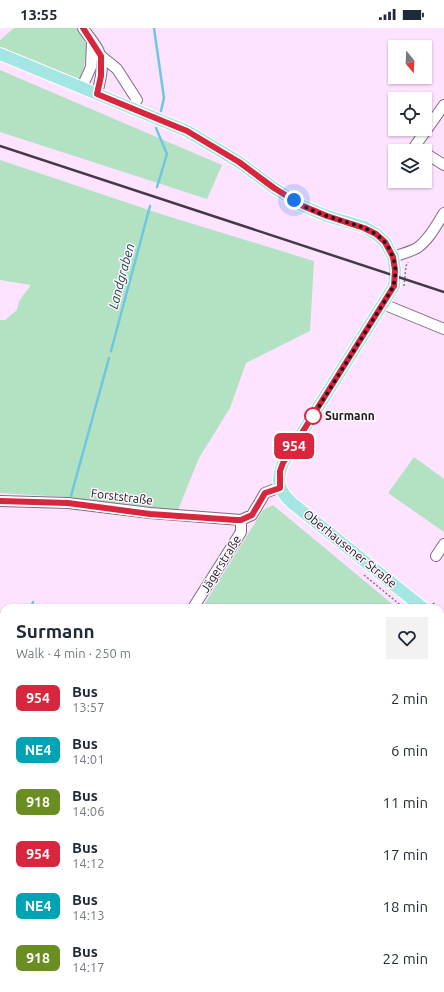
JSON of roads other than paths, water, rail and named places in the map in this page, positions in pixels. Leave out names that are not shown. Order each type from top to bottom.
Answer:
[{"type":"main road","points":[[0,54],[187,131],[239,162],[274,188],[303,206],[327,216],[364,228],[376,234],[385,242],[393,257],[395,270],[394,286],[283,463],[280,471],[280,488]]},
{"type":"main road","name":"Oberhausener Straße","points":[[280,488],[292,503],[418,604]]},
{"type":"street","points":[[83,28],[101,56],[117,69],[137,100]]},
{"type":"street","points":[[82,87],[91,67],[92,41]]},
{"type":"street","points":[[97,94],[101,72],[101,56]]},
{"type":"street","points":[[416,144],[444,105]]},
{"type":"street","points":[[432,157],[444,165]]},
{"type":"street","points":[[393,257],[410,251],[421,244],[433,230],[444,213]]},
{"type":"street","points":[[383,304],[444,330]]},
{"type":"street","name":"Jägerstraße","points":[[196,604],[241,532],[241,520],[252,515],[265,493],[280,488]]},
{"type":"street","name":"Forststraße","points":[[0,502],[68,503],[150,514],[241,520]]},
{"type":"street","points":[[436,556],[444,544]]},
{"type":"waterway","name":"Landgraben","points":[[154,28],[164,98],[161,111]]},
{"type":"waterway","name":"Landgraben","points":[[156,128],[167,154],[157,187]]},
{"type":"waterway","name":"Landgraben","points":[[111,351],[150,206]]},
{"type":"waterway","name":"Landgraben","points":[[71,496],[109,358]]},
{"type":"railway","points":[[0,146],[444,292]]},
{"type":"place","name":"Surmann","points":[[313,416]]}]
